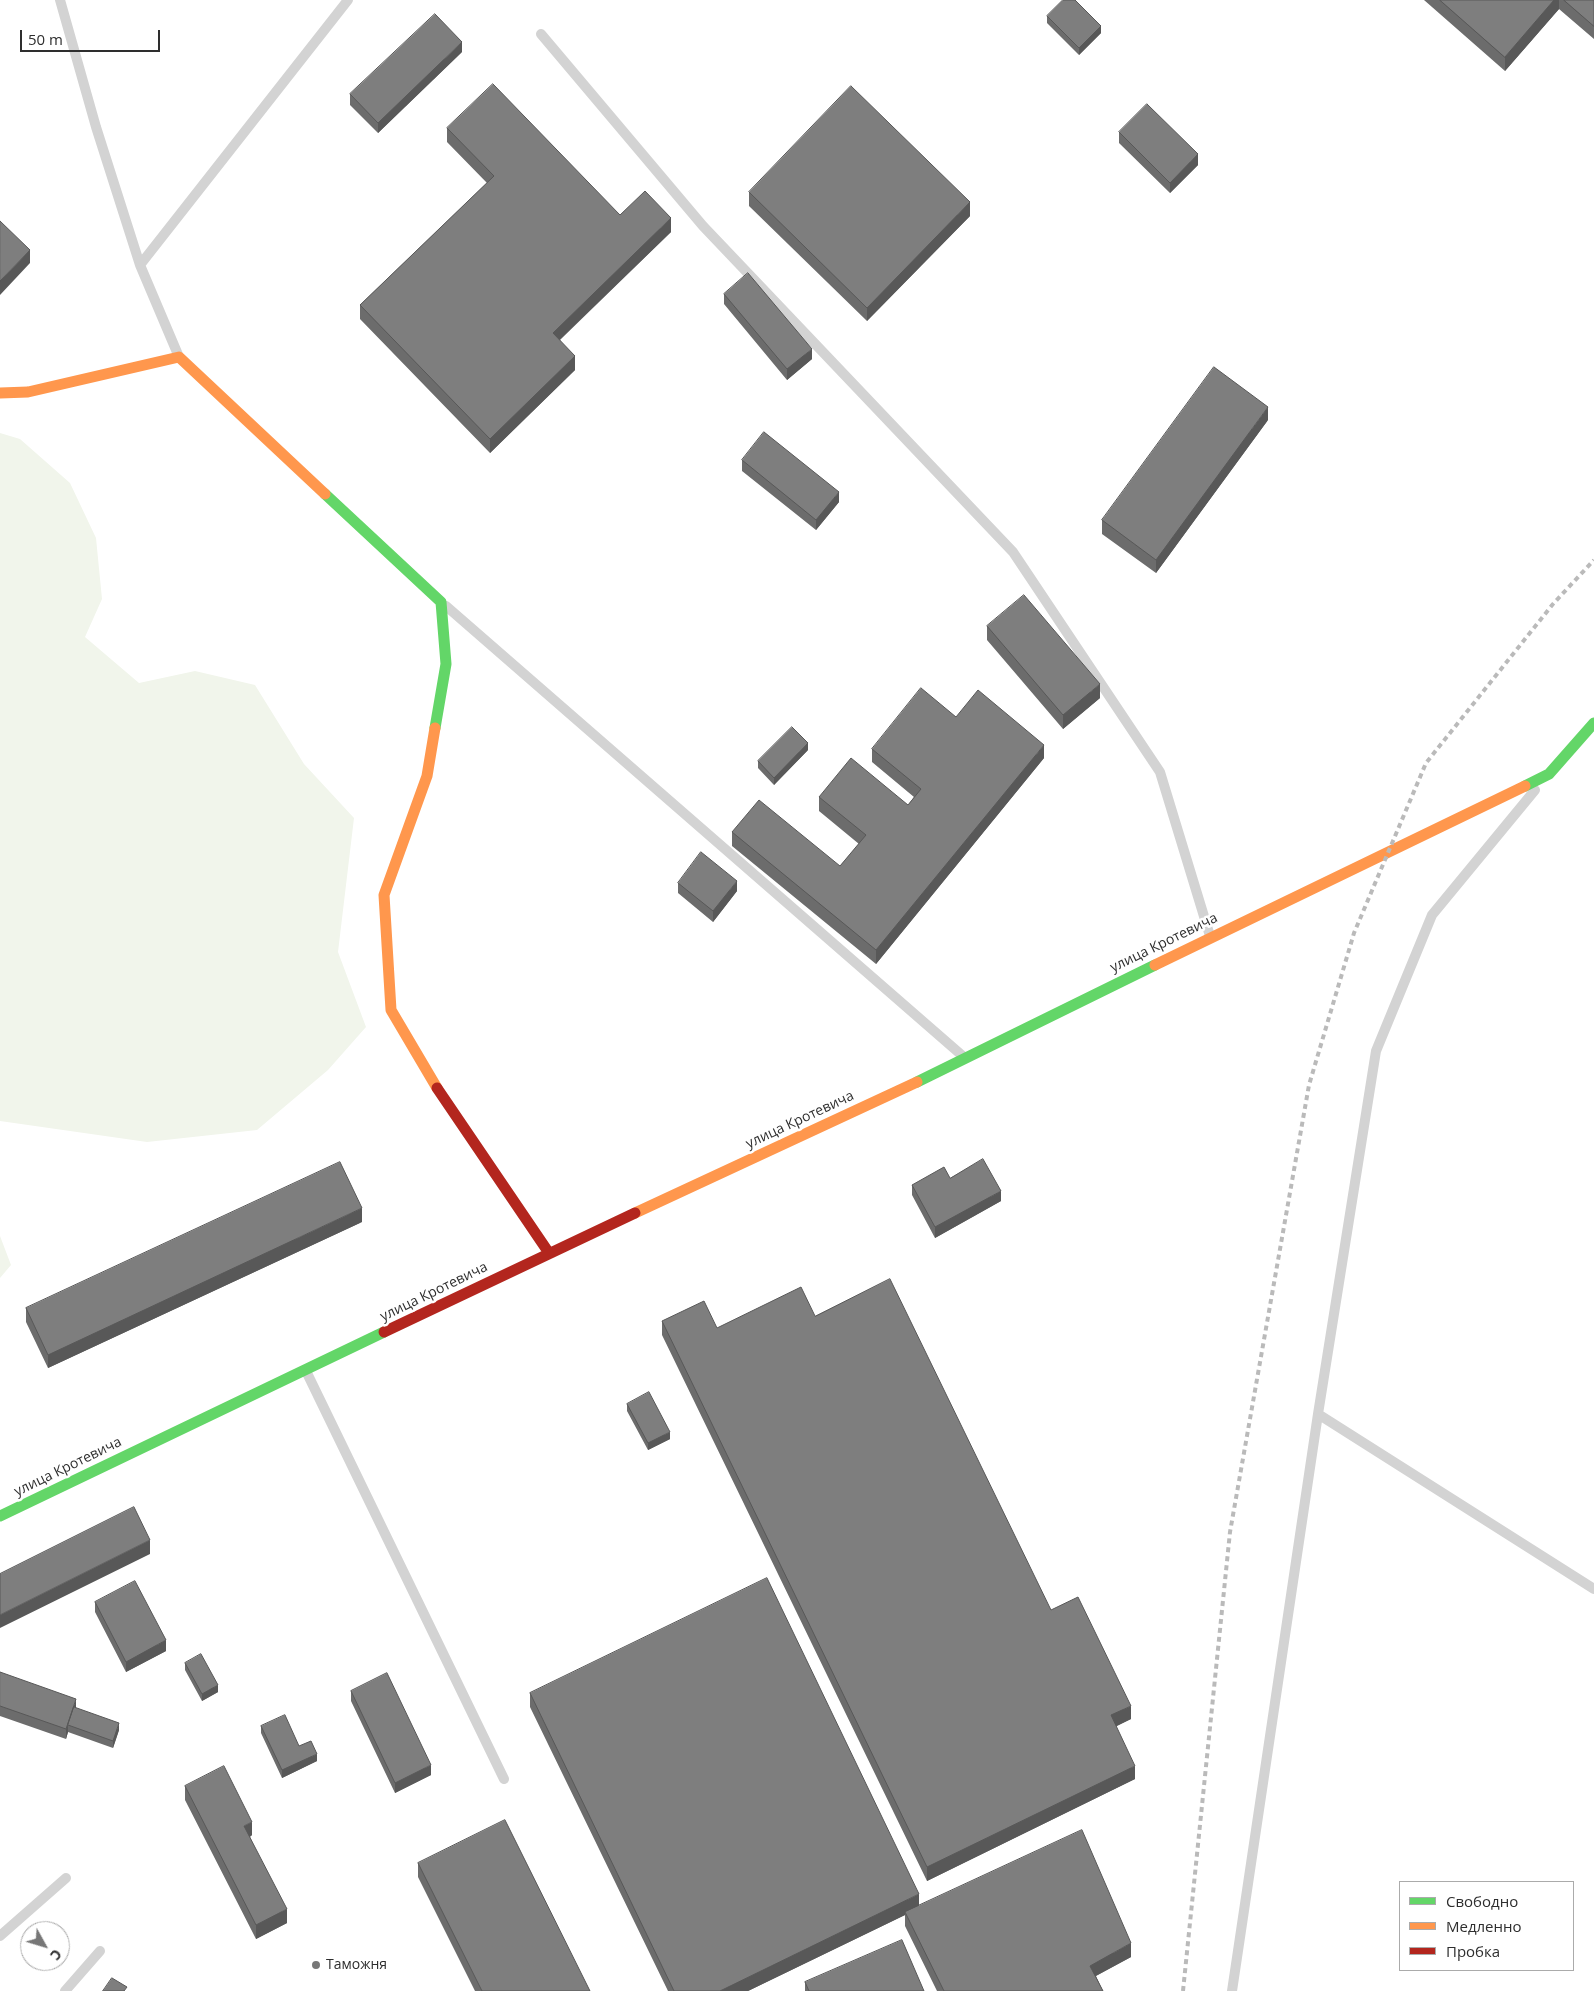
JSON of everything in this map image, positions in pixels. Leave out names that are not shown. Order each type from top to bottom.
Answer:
[{"type":"street","points":[[0,393],[28,392],[179,357],[441,602],[446,664],[427,776],[384,895],[391,1010],[447,1106],[549,1254]]},
{"type":"street","name":"улица Кротевича","points":[[0,1516],[549,1254],[967,1059],[1210,937],[1549,774],[1594,723]]},
{"type":"lane","points":[[60,0],[96,127],[140,265],[179,357]]},
{"type":"lane","points":[[140,265],[348,0]]},
{"type":"lane","points":[[541,34],[703,226],[1013,552],[1160,772],[1210,937]]},
{"type":"lane","points":[[441,602],[967,1059]]},
{"type":"lane","points":[[1232,1991],[1318,1414],[1376,1051],[1432,915],[1549,774]]},
{"type":"lane","points":[[306,1370],[504,1779]]},
{"type":"lane","points":[[1318,1414],[1594,1589]]},
{"type":"lane","points":[[0,1936],[66,1878]]},
{"type":"lane","points":[[65,1991],[100,1951]]},
{"type":"shaded area","points":[[0,433],[20,439],[70,483],[96,538],[102,599],[85,637],[139,683],[195,671],[255,685],[304,764],[354,818],[338,952],[366,1027],[328,1070],[257,1130],[147,1142],[0,1121]]},
{"type":"shaded area","points":[[0,1236],[11,1265],[0,1278]]},
{"type":"building","points":[[1063,0],[1075,0],[1101,26],[1079,48],[1047,16]]},
{"type":"building","points":[[1440,0],[1554,0],[1505,57]]},
{"type":"building","points":[[1564,0],[1594,0],[1594,26]]},
{"type":"building","points":[[435,14],[462,42],[378,123],[350,94]]},
{"type":"building","points":[[493,84],[620,215],[645,191],[671,218],[553,333],[575,356],[490,439],[360,305],[494,176],[447,128]]},
{"type":"building","points":[[851,86],[970,202],[867,308],[749,192]]},
{"type":"building","points":[[1147,104],[1198,154],[1170,183],[1119,132]]},
{"type":"building","points":[[0,221],[30,250],[0,281]]},
{"type":"building","points":[[748,273],[812,349],[787,369],[724,294]]},
{"type":"building","points":[[1214,367],[1268,407],[1156,560],[1102,520]]},
{"type":"building","points":[[764,432],[839,492],[816,520],[742,460]]},
{"type":"building","points":[[1024,595],[1100,684],[1063,715],[987,626]]},
{"type":"building","points":[[921,688],[956,717],[978,690],[1044,745],[876,950],[732,832],[759,800],[840,866],[866,835],[819,797],[851,758],[908,805],[921,789],[872,749]]},
{"type":"building","points":[[792,727],[808,743],[774,778],[758,761]]},
{"type":"building","points":[[701,852],[737,881],[713,911],[678,883]]},
{"type":"building","points":[[983,1159],[1001,1191],[935,1227],[912,1185],[944,1167],[950,1178]]},
{"type":"building","points":[[340,1162],[362,1208],[48,1355],[26,1308]]},
{"type":"building","points":[[890,1279],[1051,1610],[1078,1597],[1131,1706],[1111,1715],[1135,1766],[927,1867],[662,1321],[704,1301],[717,1328],[801,1287],[815,1316]]},
{"type":"building","points":[[649,1392],[670,1432],[648,1443],[627,1404]]},
{"type":"building","points":[[134,1507],[150,1540],[0,1615],[0,1574]]},
{"type":"building","points":[[767,1578],[919,1894],[720,1991],[674,1991],[530,1693]]},
{"type":"building","points":[[135,1581],[166,1640],[126,1662],[95,1602]]},
{"type":"building","points":[[201,1654],[218,1685],[202,1694],[185,1663]]},
{"type":"building","points":[[0,1672],[76,1699],[66,1729],[0,1706]]},
{"type":"building","points":[[387,1673],[431,1765],[395,1783],[351,1691]]},
{"type":"building","points":[[74,1707],[119,1723],[113,1741],[68,1725]]},
{"type":"building","points":[[285,1715],[299,1746],[311,1741],[317,1754],[282,1770],[261,1726]]},
{"type":"building","points":[[224,1766],[252,1822],[244,1826],[287,1909],[256,1925],[185,1786]]},
{"type":"building","points":[[505,1820],[590,1991],[482,1991],[418,1863]]},
{"type":"building","points":[[1082,1830],[1131,1943],[1090,1966],[1103,1991],[944,1991],[905,1912]]},
{"type":"building","points":[[902,1940],[924,1991],[809,1991],[805,1982]]},
{"type":"building","points":[[112,1978],[127,1987],[124,1991],[103,1991]]},
{"type":"railway","points":[[1183,1991],[1230,1532],[1309,1085],[1354,933],[1426,763],[1553,604],[1594,560]]},
{"type":"traffic: fast","points":[[325,494],[441,602],[446,664],[435,728]]},
{"type":"traffic: fast","points":[[1525,786],[1549,774],[1594,723]]},
{"type":"traffic: fast","points":[[917,1082],[1155,965]]},
{"type":"traffic: fast","points":[[0,1516],[384,1332]]},
{"type":"traffic: slow","points":[[0,393],[28,392],[179,357],[325,494]]},
{"type":"traffic: slow","points":[[435,728],[427,776],[384,895],[391,1010],[437,1088]]},
{"type":"traffic: slow","points":[[1155,965],[1525,786]]},
{"type":"traffic: slow","points":[[635,1213],[917,1082]]},
{"type":"traffic: jam","points":[[437,1088],[549,1253]]},
{"type":"traffic: jam","points":[[384,1332],[635,1213]]},
{"type":"place","name":"Таможня","points":[[316,1965]]}]
